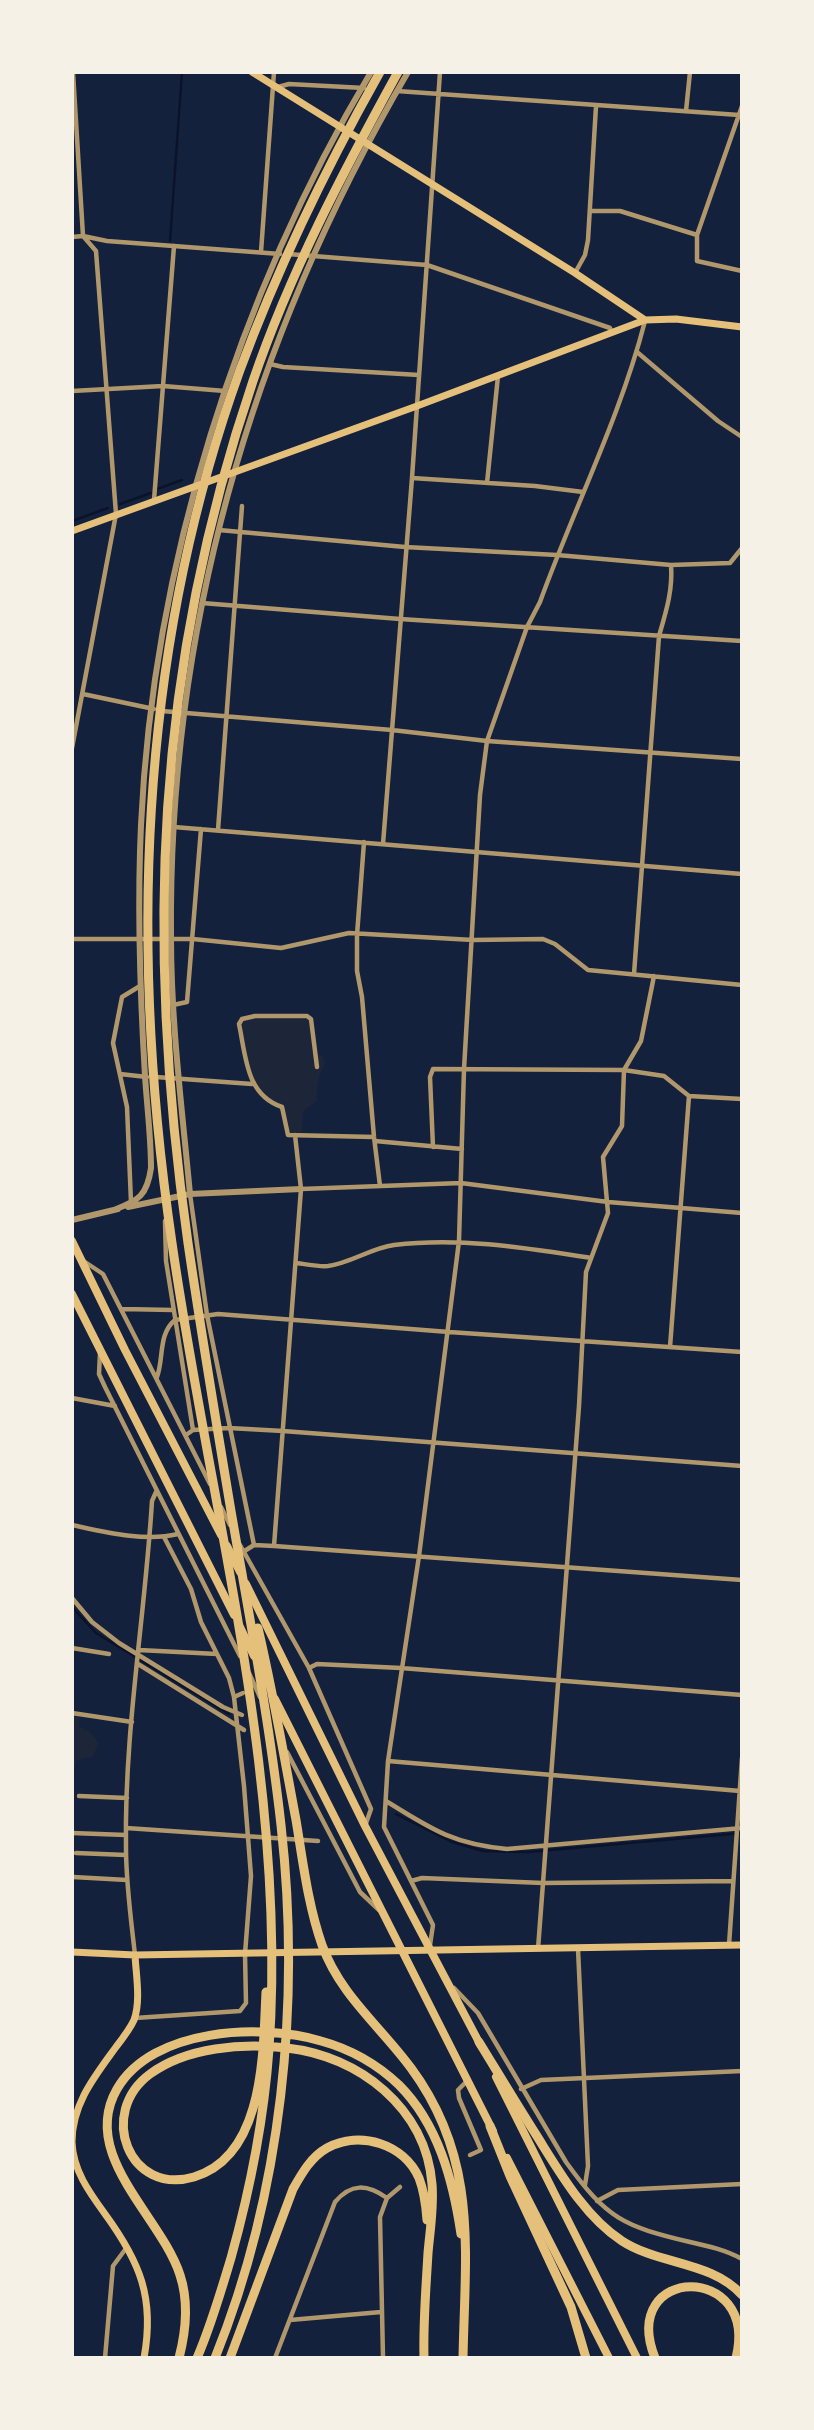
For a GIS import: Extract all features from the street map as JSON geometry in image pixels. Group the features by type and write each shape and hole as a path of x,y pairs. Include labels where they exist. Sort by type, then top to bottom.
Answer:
{"highway":[{"path":"197,2358 240,2226 254,2156 265,2054 268,1874 252,1720 187,1342 159,1147 148,977 148,851 151,798 163,683 176,604 214,450 240,372 279,274 338,147 380,72"},
{"path":"215,2358 241,2283 270,2169 284,2056 287,1919 282,1829 267,1720 187,1237 168,1054 163,931 164,846 172,739 190,621 209,531 255,376 317,224 398,72"},
{"path":"72,1241 443,1978 479,2042 560,2172 609,2232 637,2249 719,2277 733,2285 742,2295"},
{"path":"72,1294 609,2358"},
{"path":"230,1507 278,1715 315,1923 333,1968 358,2007 408,2064 434,2102 456,2157 463,2193 463,2358"},
{"path":"179,2358 186,2311 181,2276 164,2241 115,2163 108,2131 111,2102 127,2075 141,2062 179,2043 227,2033 298,2036 343,2049 384,2072 414,2102 436,2140 452,2186 465,2258"},
{"path":"479,2042 637,2358"},
{"path":"265,2054 250,2118 236,2146 219,2165 197,2176 184,2179 163,2178 140,2165 131,2155 122,2131 126,2104 139,2085 158,2068 198,2053 247,2046 274,2046 320,2054 341,2062 377,2083 393,2098 416,2130 430,2167 432,2185 426,2358"},
{"path":"490,2126 510,2176 571,2307 586,2358"},
{"path":"230,2358 293,2189 303,2171 328,2147 358,2140 373,2141 387,2145 410,2164 423,2189 428,2227 428,2257"},
{"path":"655,2358 649,2337 652,2312 663,2296 689,2285 706,2288 726,2301 738,2325 736,2358"},
{"path":"464,2326 470,2358"}],"main road":[{"path":"252,72 575,273 645,320"},
{"path":"72,531 645,320 676,319 742,327"},
{"path":"72,1952 135,1955 245,1954 742,1945"},
{"path":"135,1955 135,2018 86,2089 76,2114 74,2155 82,2179 127,2246 140,2271 147,2300 148,2327 144,2358"}],"street":[{"path":"72,748 116,514 96,251 83,236 73,72"},
{"path":"261,252 274,72"},
{"path":"114,1210 131,1203 145,1191 151,1168 139,938 141,823 151,709 170,598 196,485 225,391 279,254 341,126 371,72"},
{"path":"254,1545 207,1315 190,1194 179,1079 171,938 173,827 184,714 201,603 218,529 233,471 269,364 312,256 367,143 408,72"},
{"path":"383,844 440,72"},
{"path":"686,111 690,72"},
{"path":"275,86 289,84 373,89"},
{"path":"385,90 739,115"},
{"path":"575,273 585,255 591,211 596,106"},
{"path":"742,106 697,235 697,261 742,271"},
{"path":"591,211 620,211 697,235"},
{"path":"72,237 427,265 610,328 612,333"},
{"path":"154,500 174,246"},
{"path":"429,1951 433,1925 384,1828 385,1800 388,1761 419,1556 459,1241 464,1069 480,794 487,741 527,627 540,602 637,352 645,320"},
{"path":"637,352 718,421 742,437"},
{"path":"269,364 419,375"},
{"path":"487,483 498,376"},
{"path":"72,391 163,386 225,391"},
{"path":"412,478 583,492"},
{"path":"218,830 242,506"},
{"path":"218,529 405,547 557,555 671,565 730,563 742,548"},
{"path":"634,974 659,636 668,607 672,581 671,565"},
{"path":"201,603 742,642"},
{"path":"82,694 184,714 392,730 487,741 742,759"},
{"path":"173,827 742,874"},
{"path":"173,1005 187,1002 201,830"},
{"path":"364,842 357,971 362,997 380,1186"},
{"path":"72,939 171,938 281,948 349,933 473,940 543,939 555,944 588,970 742,985"},
{"path":"538,1949 586,1272 608,1213 603,1157 622,1126 624,1070 641,1041 654,976"},
{"path":"131,1203 127,1107 113,1043 122,997 141,985"},
{"path":"317,1067 311,1019 307,1016 255,1016 242,1019 239,1024 252,1084 271,1104 282,1107 288,1135 374,1139 462,1149"},
{"path":"433,1147 430,1077 433,1069 624,1070 664,1076 689,1096 742,1099"},
{"path":"120,1074 252,1084"},
{"path":"670,1347 689,1096"},
{"path":"274,1546 301,1189 295,1135"},
{"path":"72,1220 190,1194 461,1183 608,1202 742,1213"},
{"path":"163,1200 166,1261 193,1430"},
{"path":"296,1263 327,1266 393,1245 459,1241 592,1258"},
{"path":"81,1259 103,1274 243,1552 303,1662 309,1668 371,1809 366,1826"},
{"path":"122,1309 173,1310"},
{"path":"157,1377 161,1367 165,1331 175,1320 207,1315 742,1352"},
{"path":"100,1353 99,1374 297,1773 360,1892 384,1915"},
{"path":"72,1398 115,1406"},
{"path":"186,1435 193,1430 229,1428 283,1431 742,1466"},
{"path":"135,1955 127,1880 127,1798 152,1501 156,1492"},
{"path":"72,1525 150,1536 178,1534"},
{"path":"135,2018 240,2011 246,2003 245,1954 251,1876 233,1697 229,1678 201,1622 191,1589 164,1537"},
{"path":"243,1552 254,1545 274,1546 742,1580"},
{"path":"72,1598 92,1622 242,1715"},
{"path":"72,1648 109,1654"},
{"path":"139,1653 217,1654"},
{"path":"137,1663 244,1730"},
{"path":"309,1668 317,1664 401,1668 742,1695"},
{"path":"233,1697 243,1693"},
{"path":"72,1713 132,1722"},
{"path":"729,1945 742,1758"},
{"path":"388,1761 740,1791"},
{"path":"79,1796 127,1798"},
{"path":"385,1800 427,1826 464,1843 507,1849 739,1829"},
{"path":"126,1828 318,1841"},
{"path":"72,1833 126,1835"},
{"path":"76,1853 126,1855"},
{"path":"73,1877 127,1880"},
{"path":"411,1881 422,1878 543,1883 733,1881"},
{"path":"578,1949 588,2166 585,2187"},
{"path":"443,1978 478,2013 566,2162 607,2211 635,2228 724,2250 742,2259"},
{"path":"522,2089 541,2080 742,2071"},
{"path":"467,2081 458,2090 459,2098 481,2150 470,2155"},
{"path":"72,2179 82,2179"},
{"path":"597,2200 618,2190 742,2184"},
{"path":"275,2358 335,2203 343,2192 356,2187 387,2198"},
{"path":"383,2358 380,2217 387,2198 400,2187"},
{"path":"105,2358 113,2266 127,2246"},
{"path":"290,2319 381,2312"}],"shaded area":[{"path":"266,1014 311,1019 313,1052 322,1056 325,1063 318,1081 317,1101 303,1111 302,1132 288,1135 282,1107 257,1089 249,1075 239,1024 241,1018"},
{"path":"72,1714 80,1715 79,1726 91,1733 99,1744 92,1757 76,1760 72,1782"}],"waterway":[{"path":"170,241 182,72"},
{"path":"157,489 182,480"},
{"path":"120,504 151,493"},
{"path":"72,521 108,508"},
{"path":"72,1607 96,1633 229,1714"},
{"path":"396,1814 452,1842 483,1851 528,1852 742,1833"}]}
